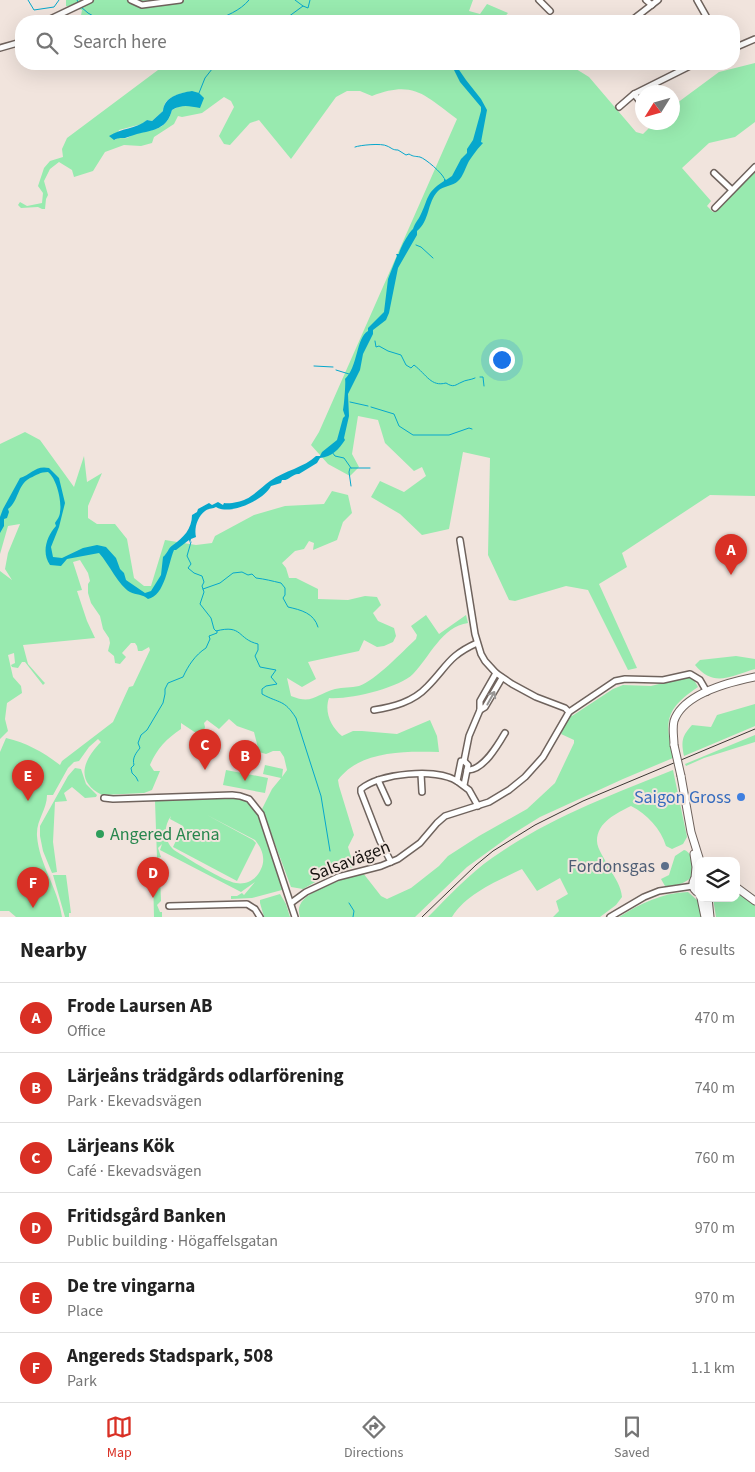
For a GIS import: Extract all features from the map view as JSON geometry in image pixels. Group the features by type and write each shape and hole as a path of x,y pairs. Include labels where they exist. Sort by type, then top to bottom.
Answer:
{"street":[{"path":"59,15 90,0"},
{"path":"131,0 142,5 180,0"},
{"path":"539,0 550,11"},
{"path":"646,0 652,4"},
{"path":"638,15 658,0"},
{"path":"697,0 705,15"},
{"path":"740,45 755,39"},
{"path":"0,48 15,44"},
{"path":"619,107 634,94 682,70"},
{"path":"715,208 755,167"},
{"path":"714,173 732,190"},
{"path":"460,540 477,643 485,661 502,678 524,691 565,708 569,712 606,686 620,680 663,680 690,674 700,680 707,692"},
{"path":"374,710 393,707 411,700 426,688 453,656 477,643"},
{"path":"457,781 461,761 464,761 469,736 480,710 480,701 496,673"},
{"path":"695,861 674,745 673,730 677,714 687,703 707,692 736,681 755,677"},
{"path":"480,710 485,707 502,678"},
{"name":"Salsavägen","path":"292,903 306,892 338,877 391,862 404,856 420,843 445,816 478,806 509,790 533,769 547,752 569,712"},
{"path":"467,770 478,768 505,733"},
{"path":"464,761 468,765 464,785"},
{"path":"420,774 422,792"},
{"path":"391,862 380,841 361,792 363,787 378,780 404,775 440,775 452,778 464,785 478,806"},
{"path":"378,780 388,802"},
{"path":"104,798 240,796 249,799 261,814 292,903 295,917"},
{"path":"691,832 699,857"},
{"path":"692,886 695,881"},
{"path":"692,886 695,889"},
{"path":"610,917 644,896 659,891 692,886"},
{"path":"740,890 755,901"},
{"path":"702,902 705,917"},
{"path":"708,902 710,917"},
{"path":"168,906 247,904 255,909 260,917"}],"green space":[{"path":"66,0 473,0 469,11 480,14 487,4 508,13 506,15 81,15 82,10 66,6"},
{"path":"755,63 755,122 735,137 709,143 682,168 711,201 707,206 713,212 719,209 755,172 755,496 710,495 622,553 627,567 599,584 637,668 628,670 588,590 566,586 515,601 509,600 488,555 490,458 463,452 449,529 422,535 400,514 371,497 380,481 404,492 426,476 422,467 414,471 385,443 378,420 358,416 352,454 359,467 350,476 328,464 311,445 319,432 457,119 418,92 398,89 372,96 360,91 347,91 336,97 291,159 259,120 250,123 230,145 224,144 219,136 234,107 231,101 224,97 202,113 178,116 174,124 154,137 152,143 141,146 124,145 105,152 93,171 74,177 72,170 59,162 50,169 44,181 48,195 45,209 38,207 21,208 18,205 20,202 27,206 42,203 43,193 38,186 44,168 50,161 63,157 62,149 67,138 158,70 578,70 589,77 636,132 643,134 647,130 680,130 680,101 719,72 740,70 740,67","holes":["182,93 189,105 182,105 172,110 162,126 134,134 127,138 115,140 119,130 142,124 147,120 152,121 163,111 169,99"]},
{"path":"25,432 40,440 74,487 84,456 87,482 102,473 88,506 88,518 97,524 115,524 127,539 134,578 144,586 151,586 165,540 196,545 212,543 215,536 254,515 285,506 324,504 332,491 348,495 352,513 343,522 337,540 313,550 314,543 309,541 304,549 295,551 282,563 286,568 289,578 296,578 318,589 318,599 348,600 365,596 377,597 381,605 373,613 378,621 394,628 396,636 393,642 384,646 377,647 364,640 359,651 308,662 316,679 302,687 287,678 291,696 310,699 335,689 356,687 366,683 381,672 416,639 417,635 411,626 426,615 439,634 466,615 468,623 459,625 443,636 413,674 406,679 386,688 361,695 329,698 328,714 335,728 342,736 353,731 397,734 430,720 437,736 439,752 384,754 358,763 347,770 338,780 354,835 348,847 354,867 331,873 303,889 291,887 262,809 272,789 281,778 263,774 265,765 283,769 282,777 287,770 284,757 280,751 266,754 259,752 254,732 237,726 229,719 219,729 207,720 204,723 205,727 202,737 181,723 181,729 162,745 150,765 154,771 160,771 152,790 144,793 102,795 93,789 85,777 85,770 90,755 101,742 98,739 89,747 79,761 74,762 68,768 53,795 47,795 37,830 38,846 57,896 62,917 16,917 9,911 0,911 0,752 6,738 34,748 60,765 62,761 113,722 129,687 133,686 150,650 149,647 138,651 135,643 131,643 122,653 126,657 120,664 115,663 114,656 108,651 109,638 103,629 100,616 91,603 88,593 90,581 88,573 80,560 73,562 82,590 77,591 95,638 23,645 28,664 45,683 43,685 25,662 22,662 18,668 12,667 11,665 15,663 14,653 8,655 13,677 21,686 22,693 7,703 5,719 8,731 0,739 0,571 12,580 5,569 8,553 20,524 8,526 0,554 0,444"},
{"path":"736,656 755,659 755,669 730,677 716,678 702,672 695,665 700,660"},
{"path":"687,677 694,680 698,687 679,703 670,717 668,725 673,758 540,817 511,835 467,867 415,917 300,917 300,905 311,894 328,885 363,873 381,896 387,899 411,888 439,866 448,856 527,809 555,783 574,743 574,740 561,734 570,714 572,716 613,689 623,685 651,686"},
{"path":"755,704 755,726 684,756 683,739 692,725 711,727 717,715"},
{"path":"755,735 755,742 704,758 686,766 685,764"},
{"path":"75,768 81,769 86,784 97,795 96,797 85,798 72,787 64,793 67,801 55,802 53,842 57,872 52,873 43,851 40,826 68,776"},
{"path":"226,770 268,778 265,793 223,785"},
{"path":"673,770 687,837 683,844 672,849 666,846 661,834 653,823 643,813 631,806 604,823 598,834 597,844 618,882 622,897 616,905 600,917 553,917 559,911 556,901 568,894 560,878 537,891 522,869 474,894 452,917 428,917 475,871 513,844 580,809"},
{"path":"232,797 248,801 259,814 284,887 282,890 252,898 231,899 231,896 237,896 242,893 244,895 255,882 241,892 160,850 162,844 158,848 161,857 157,858 155,801","holes":["207,815 255,840 260,846 263,858 259,873 248,882 236,883 223,878 174,850 168,842 166,834 168,820 171,816 170,819 183,826 173,847 237,881 256,843"]},
{"path":"684,850 690,854 693,862 693,874 683,883 665,886 661,879 669,875 675,856"},
{"path":"53,875 66,875 71,913 69,913 69,917 65,917"},
{"path":"153,875 160,875 161,901 157,905 160,912 162,912 162,917 154,917"},
{"path":"688,892 695,898 695,902 698,902 703,917 619,917 635,907 652,900"},
{"path":"280,894 286,904 290,917 264,917 260,900"},
{"path":"740,895 755,905 755,917 716,917 714,902 740,902"}],"water":[{"path":"454,70 459,70 487,110 481,142 483,143 469,161 460,179 456,183 440,189 434,195 424,222 417,231 417,235 398,268 389,313 386,320 373,330 373,334 363,354 360,370 348,394 349,416 345,440 338,449 328,456 320,458 317,463 299,474 271,486 261,496 246,505 230,509 216,507 205,511 197,523 196,537 191,539 190,543 189,540 174,550 162,586 154,597 148,599 126,589 99,553 67,559 61,566 50,565 46,555 46,544 56,526 55,523 60,515 60,508 56,485 48,472 41,473 26,481 12,506 8,509 7,518 4,519 4,526 0,533 0,517 20,478 37,469 49,468 59,478 65,503 59,527 51,547 53,557 62,558 83,548 97,545 106,547 116,558 126,580 145,593 151,591 161,575 163,557 186,533 192,520 192,515 198,509 209,503 212,505 218,502 223,505 224,503 246,499 270,481 316,456 320,456 322,452 337,440 345,416 343,410 345,379 352,367 361,340 368,331 368,328 384,312 388,279 397,256 396,254 399,254 405,240 413,229 430,193 444,181 444,178 446,180 452,176 473,140 481,107 460,82"},
{"path":"192,91 199,93 204,98 200,108 186,106 176,108 172,110 163,125 154,130 114,140 109,136 147,120 152,121 163,111 166,102 173,96"}],"waterway":[{"path":"28,0 34,10 54,7 59,0"},
{"path":"228,15 249,0"},
{"path":"295,0 303,6"},
{"path":"291,15 303,6 308,8 310,0"},
{"path":"81,7 92,15"},
{"path":"199,93 205,78 211,70"},
{"path":"355,147 384,145 406,155 420,157 434,166 444,178"},
{"path":"416,245 433,258"},
{"path":"375,341 376,347 379,346 401,355 406,365 411,368 414,365 433,382 454,386 475,378"},
{"path":"314,366 333,367"},
{"path":"336,370 349,374"},
{"path":"480,377 483,377 484,386"},
{"path":"350,402 368,406"},
{"path":"371,407 394,414 399,426 413,435 449,435 469,428 472,429"},
{"path":"332,452 335,456 344,458 351,468"},
{"path":"350,468 351,486"},
{"path":"351,468 370,468"},
{"path":"191,542 187,556 191,564 188,568 202,576 204,592 200,604 211,618 214,629 216,631 231,629 251,642 258,644 255,656 260,667 276,670 271,677 277,684 266,686 262,689 262,694 285,705 296,718 321,796 330,851"},
{"path":"203,589 220,583 233,573 242,572 248,575 252,574 256,578 281,583 285,588 283,598 288,607 310,615 318,627"},
{"path":"138,781 131,768 134,765 135,756 140,748 138,743 141,735 147,730 163,703 168,683 183,677 192,661 206,648 210,639 209,636 217,633 217,631"},
{"path":"349,903 354,911 353,917"}],"tram line":[{"path":"422,917 493,851 535,825 583,801 755,729"}],"place":[{"name":"Frode Laursen AB","path":"731,575"},
{"name":"Lärjeans Kök","path":"205,770"},
{"name":"Lärjeåns trädgårds odlarförening","path":"245,781"},
{"name":"Saigon Gross","path":"741,797"},
{"name":"De tre vingarna","path":"28,801"},
{"name":"Angered Arena","path":"100,834"},
{"name":"Fordonsgas","path":"665,866"},
{"name":"Fritidsgård Banken","path":"153,898"},
{"name":"Angereds Stadspark, 508","path":"33,908"}]}
